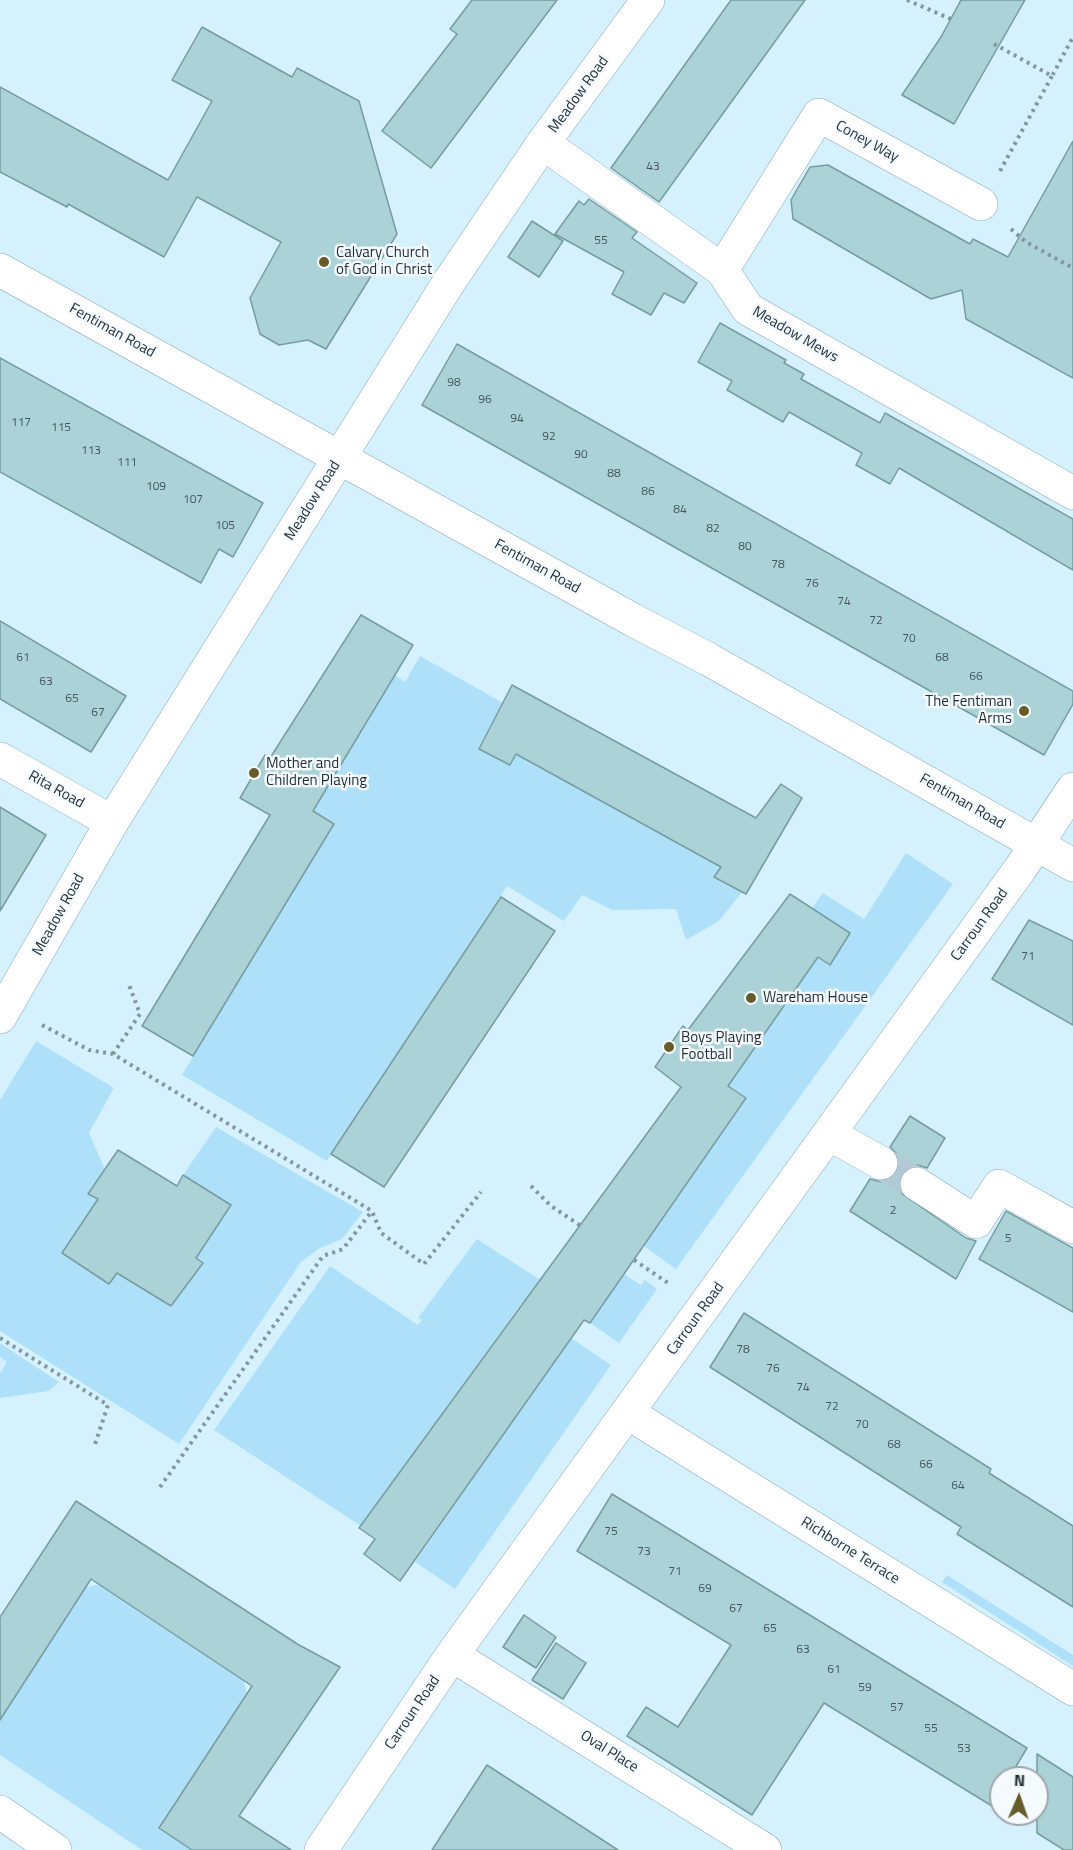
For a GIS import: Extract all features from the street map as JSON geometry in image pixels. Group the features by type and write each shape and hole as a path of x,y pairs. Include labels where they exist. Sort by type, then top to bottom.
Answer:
{"street":[{"name":"Meadow Road","path":"0,1017 112,822 341,458 448,282 543,143 648,0"},
{"name":"Coney Way","path":"722,270 819,115 981,204"},
{"name":"Meadow Mews","path":"543,143 722,270 748,309 1073,493"},
{"name":"Fentiman Road","path":"0,270 738,676 1073,865"},
{"name":"Rita Road","path":"0,759 112,822"},
{"name":"Carroun Road","path":"321,1850 452,1655 1037,846 1073,789"},
{"path":"829,1134 880,1163"},
{"path":"917,1184 976,1222 999,1186 1073,1227"},
{"name":"Richborne Terrace","path":"628,1413 1073,1689"},
{"name":"Oval Place","path":"452,1655 765,1850"},
{"path":"0,1812 55,1850"}],"path":[{"path":"907,0 951,19"},
{"path":"1073,37 981,204 1026,242 1073,268"},
{"path":"994,44 1052,76"},
{"path":"113,1054 140,1014 128,982"},
{"path":"39,1023 89,1050 113,1054 372,1210 381,1233 424,1264 481,1192"},
{"path":"531,1186 552,1206 581,1226"},
{"path":"160,1487 323,1256 343,1250 372,1210"},
{"path":"0,1338 108,1405 94,1447"}],"shaded area":[{"path":"420,656 503,703 479,749 510,765 516,754 721,867 714,877 742,892 719,921 686,940 676,909 612,910 582,895 564,921 507,886 327,1161 182,1075 334,824 314,811 395,675 405,682"},
{"path":"906,853 953,884 676,1269 644,1246 746,1099 728,1086 818,957 830,965 850,933 812,908 823,893 864,919"},
{"path":"36,1041 114,1088 89,1133 105,1169 88,1194 98,1199 62,1253 109,1284 117,1273 171,1306 202,1263 196,1258 231,1205 183,1175 216,1127 363,1212 342,1239 320,1248 301,1262 179,1444 0,1331 0,1100"},
{"path":"477,1239 542,1281 532,1310 521,1304 361,1526 214,1430 330,1266 418,1325 422,1320 418,1318"},
{"path":"624,1274 641,1285 645,1280 657,1289 619,1343 590,1323"},
{"path":"571,1338 611,1365 455,1589 415,1562"},
{"path":"0,1343 59,1382 49,1391 0,1398 0,1373 7,1362 0,1357"},
{"path":"947,1575 1073,1655 1073,1666 942,1582"},
{"path":"100,1584 243,1679 247,1694 160,1828 192,1850 142,1850 0,1755 0,1720 84,1588"}],"building":[{"path":"472,0 557,0 431,168 382,131 457,34 450,29"},
{"path":"731,0 805,0 659,202 611,168"},
{"path":"961,0 1025,0 954,124 902,95 941,37"},
{"path":"202,27 292,77 297,68 359,101 397,234 326,349 308,340 279,345 260,334 250,298 281,242 197,197 164,257 68,204 67,207 0,172 0,87 168,180 212,101 172,80"},
{"path":"1073,141 1073,378 966,319 962,290 931,299 793,219 791,200 810,167 828,165 970,244 973,239 1008,257"},
{"path":"589,199 637,232 632,238 697,283 684,303 664,293 651,315 612,294 624,272 555,234 579,201 584,205"},
{"path":"532,221 563,241 539,277 508,257"},
{"path":"720,323 786,360 784,363 804,374 801,379 880,423 885,413 1073,519 1073,570 899,468 890,484 856,465 862,453 789,412 783,422 727,390 732,381 698,362"},
{"path":"457,344 1073,691 1073,704 1044,755 422,405"},
{"path":"0,358 263,503 233,557 219,549 201,583 0,472"},
{"path":"361,615 413,645 313,811 334,824 193,1056 142,1026 270,815 240,798 265,755 270,758"},
{"path":"0,621 126,696 91,752 0,699"},
{"path":"512,685 756,818 781,784 802,798 746,894 714,877 721,867 516,754 510,765 479,749"},
{"path":"0,807 46,835 0,911"},
{"path":"790,894 850,933 830,965 818,957 728,1086 746,1098 590,1323 584,1320 400,1581 364,1554 375,1539 359,1528 681,1087 655,1067 683,1026 688,1030"},
{"path":"501,897 555,931 384,1187 331,1154"},
{"path":"1029,920 1073,941 1073,1025 992,979"},
{"path":"910,1116 945,1138 927,1168 917,1165 908,1168 902,1173 898,1184 901,1193 966,1238 976,1241 956,1279 850,1211 870,1179 882,1182 891,1179 897,1173 900,1162 897,1154 890,1147"},
{"path":"118,1150 177,1186 183,1175 231,1205 196,1258 203,1263 171,1306 117,1273 109,1284 62,1253 98,1199 88,1194"},
{"path":"1006,1211 1073,1248 1073,1312 979,1259"},
{"path":"744,1313 991,1469 989,1473 1073,1526 1073,1607 957,1534 961,1527 710,1367"},
{"path":"612,1494 1027,1748 1016,1766 989,1766 989,1804 824,1703 752,1815 627,1736 646,1707 678,1727 731,1645 577,1551"},
{"path":"76,1501 299,1645 340,1667 239,1816 291,1850 192,1850 159,1828 252,1686 91,1579 0,1720 0,1617"},
{"path":"524,1615 556,1637 536,1668 503,1647"},
{"path":"556,1643 586,1663 563,1699 532,1680"},
{"path":"1037,1754 1073,1777 1073,1850 1064,1850 1037,1833 1037,1826 1049,1826 1049,1766 1037,1766"},
{"path":"487,1765 618,1850 432,1850"}],"tunnel":[{"path":"881,1163 917,1184"}],"place":[{"name":"Calvary Church of God in Christ","path":"324,262"},
{"name":"The Fentiman Arms","path":"1024,711"},
{"name":"Mother and Children Playing","path":"254,773"},
{"name":"Wareham House","path":"751,998"},
{"name":"Boys Playing Football","path":"669,1047"}]}
